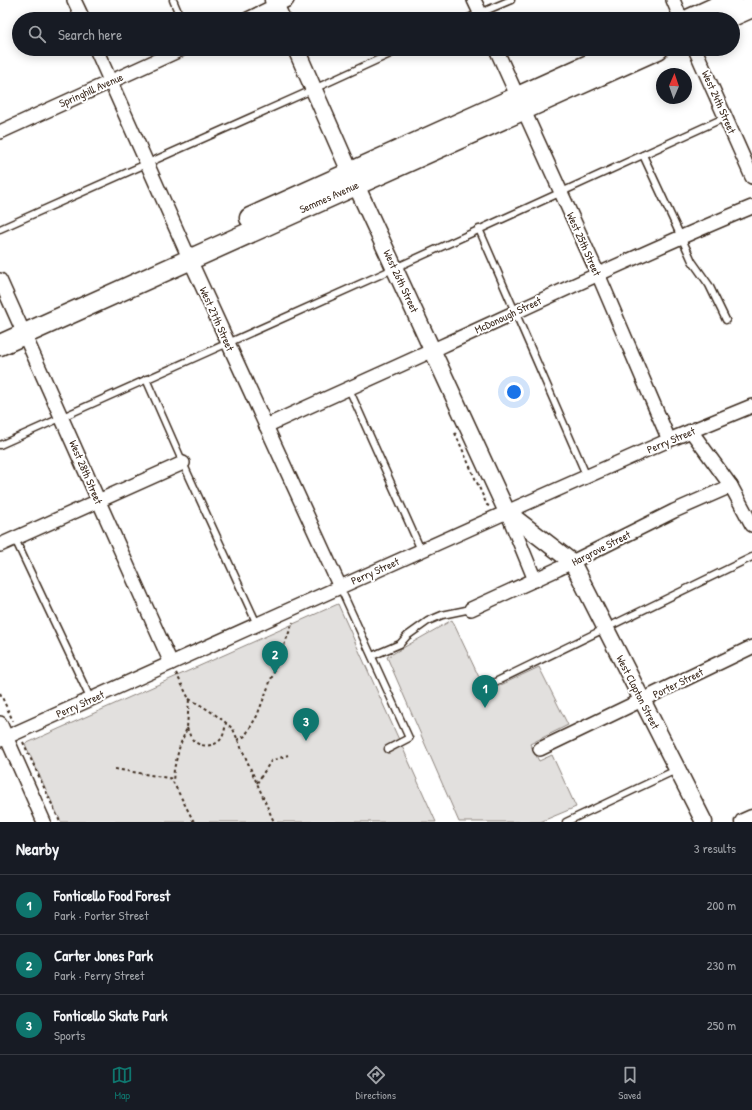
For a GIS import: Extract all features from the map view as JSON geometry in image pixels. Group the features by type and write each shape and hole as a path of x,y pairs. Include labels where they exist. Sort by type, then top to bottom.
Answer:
{"main road":[{"path":"705,12 732,0"},
{"path":"740,12 752,7"},
{"name":"Semmes Avenue","path":"520,103 611,56"},
{"name":"Semmes Avenue","path":"0,345 22,328 353,178 520,103 640,56"},
{"name":"Semmes Avenue","path":"0,330 22,328"}],"street":[{"path":"74,0 80,12"},
{"path":"474,0 479,12"},
{"path":"673,0 678,12"},
{"path":"265,12 279,6"},
{"name":"West 27th Street","path":"99,56 187,254 340,587"},
{"name":"Springhill Avenue","path":"0,132 167,56"},
{"name":"West 26th Street","path":"299,56 353,178 507,512 535,580"},
{"name":"West 25th Street","path":"499,56 598,274 669,440"},
{"name":"West 24th Street","path":"698,56 752,177"},
{"name":"McDonough Street","path":"266,426 680,236 752,207"},
{"name":"West 28th Street","path":"0,280 171,663"},
{"name":"Perry Street","path":"3,739 507,512 669,440 752,406"},
{"path":"691,431 748,511 752,525"},
{"path":"0,545 183,463"},
{"name":"Hargrove Street","path":"471,610 674,511 731,486"},
{"name":"West 26th Street","path":"507,512 572,562"},
{"name":"West Clopton Street","path":"572,562 704,822"},
{"name":"Porter Street","path":"540,749 752,647"},
{"path":"0,723 3,739 44,822"},
{"path":"743,822 752,818"}],"lane":[{"path":"173,0 178,12"},
{"path":"488,12 511,0"},
{"path":"0,229 387,56"},
{"path":"0,446 228,344 726,117"},
{"path":"643,154 692,261 712,290 726,320"},
{"path":"479,229 587,477"},
{"path":"146,380 257,624"},
{"path":"349,389 422,550"},
{"path":"15,539 91,700"},
{"path":"491,684 752,557"},
{"path":"340,587 409,738 388,749"},
{"path":"372,656 400,644 407,636 428,621 442,615 471,610"},
{"path":"566,822 677,770"}],"path":[{"path":"237,740 245,736 257,716 291,624 296,618"},
{"path":"171,663 189,699 187,728 180,745 173,782 194,822"},
{"path":"0,693 14,723"},
{"path":"189,699 226,723 232,730 274,822"},
{"path":"187,728 191,738 195,742 208,746 216,744 222,738 226,723"},
{"path":"23,742 60,822"},
{"path":"257,783 271,762 288,755"},
{"path":"116,769 174,778"}],"shaded area":[{"path":"338,604 436,822 61,822 25,744"},
{"path":"452,620 486,692 539,667 568,725 530,744 539,761 552,755 576,807 540,822 459,822 387,657"}],"place":[{"name":"Carter Jones Park","path":"275,674"},
{"name":"Fonticello Food Forest","path":"485,708"},
{"name":"Fonticello Skate Park","path":"306,741"}]}
